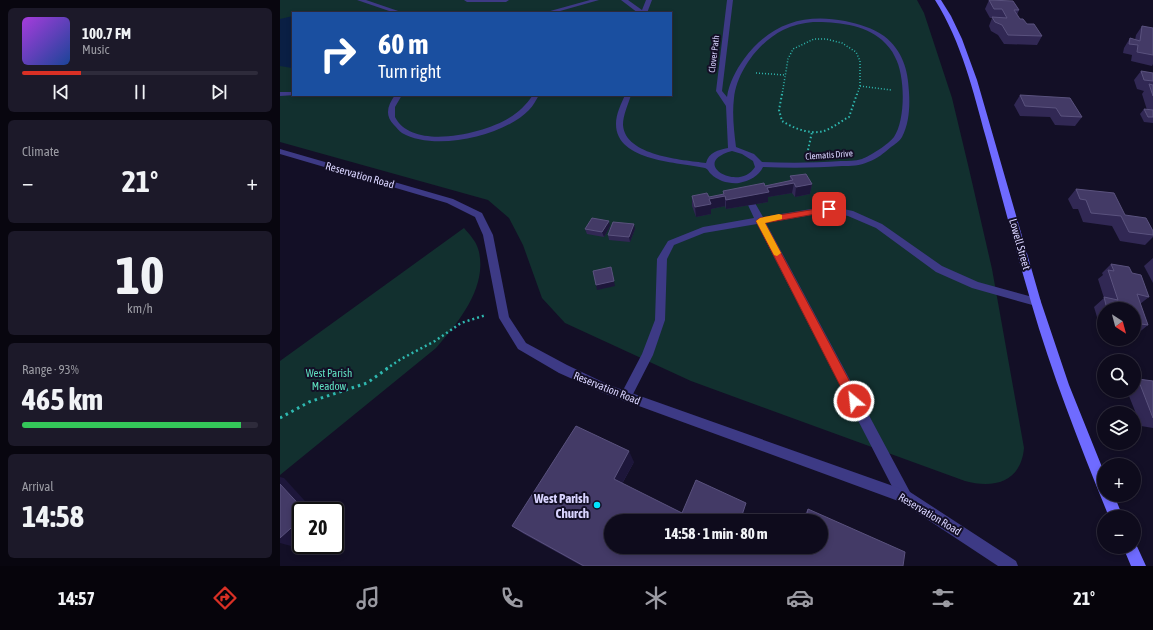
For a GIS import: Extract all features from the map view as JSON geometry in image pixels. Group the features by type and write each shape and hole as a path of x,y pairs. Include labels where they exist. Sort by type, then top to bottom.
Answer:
{"main road":[{"name":"Lowell Street","path":"938,0 948,16 959,39 974,80 1036,302 1062,385 1097,471"},
{"path":"1133,554 1139,566"}],"street":[{"path":"360,0 398,12"},
{"path":"467,0 506,0"},
{"path":"550,12 596,0"},
{"path":"624,0 642,12"},
{"path":"643,12 649,0"},
{"name":"Clover Path","path":"730,0 719,91 730,107"},
{"path":"574,12 587,3"},
{"name":"Clematis Drive","path":"732,149 730,107 733,84 746,61 761,41 777,30 798,22 817,20 844,22 865,28 882,38 897,52 906,78 906,108 898,138 881,152 862,162 805,166 758,164"},
{"path":"280,94 292,94"},
{"path":"398,96 393,102 390,115 396,126 410,134 430,139 455,138 481,134 504,125 522,114 534,101 536,96"},
{"path":"628,96 620,122 620,130 623,136 636,150 660,158 710,166"},
{"path":"732,149 747,152 753,155 758,164 757,170 754,174 741,183 723,179 712,171 710,166 710,161 718,152 732,149"},
{"name":"Reservation Road","path":"280,151 450,201 479,215 488,235 504,318 522,346 563,369 606,389 905,496 1011,566"},
{"path":"752,205 905,496"},
{"path":"626,396 647,354 660,320 662,258 671,243 703,230 829,209 850,214 879,226 939,269 976,285 1036,302"}],"path":[{"path":"814,39 826,39 842,43 856,52 860,61 860,86 849,117 824,131 812,132 792,127 782,121 779,110 788,59 793,49 804,43 814,39"},
{"path":"740,72 785,76"},
{"path":"860,86 906,92"},
{"path":"280,418 309,402 367,382 401,359 434,341 461,323 502,310"}],"green space":[{"path":"280,0 917,0 924,13 952,98 992,269 1024,448 1022,460 1018,469 1012,475 996,483 986,484 965,481 691,381 565,323 542,298 523,245 509,218 488,200 280,142"},
{"name":"West Parish Meadow","path":"464,228 477,245 480,265 479,279 469,304 453,328 436,348 280,475 280,361"}],"water":[{"path":"292,16 292,68 280,66 280,19"}],"building":[{"path":"989,0 1013,1 1019,10 1014,10 1020,19 1023,19 1027,24 1034,24 1042,36 1008,35 1002,25 995,22 992,17 1007,18 1002,9 994,9"},
{"path":"1142,26 1153,28 1153,55 1137,52 1138,45 1129,44 1130,38 1140,41"},
{"path":"1141,71 1153,73 1153,81 1144,80"},
{"path":"1149,84 1153,85 1153,96"},
{"path":"1020,95 1070,98 1082,117 1061,116 1056,108 1025,106"},
{"path":"1144,109 1153,110 1153,117 1148,117"},
{"path":"806,174 812,184 796,187 794,183 767,188 769,192 726,200 725,196 709,199 711,204 695,207 692,196 707,193 709,197 724,194 723,191 764,183 765,186 793,180 790,176"},
{"path":"1076,189 1114,193 1125,215 1146,218 1153,231 1153,235 1129,232 1121,216 1091,213 1086,200 1080,199"},
{"path":"592,218 609,221 602,232 585,229"},
{"path":"613,222 634,224 629,237 608,235"},
{"path":"1111,264 1129,267 1132,273 1141,275 1149,297 1137,294 1140,302 1105,302 1104,297 1118,300 1108,270 1114,271"},
{"path":"611,267 614,281 596,285 593,271"},
{"path":"1141,305 1148,325 1141,324"},
{"path":"1141,379 1153,381 1153,418 1141,387"},
{"name":"West Parish Church","path":"576,426 629,451 614,479 682,513 696,480 746,503 742,514 604,514 604,554 828,554 828,518 905,552 903,566 584,566 512,526"},
{"path":"280,484 297,502 292,502 292,527 280,538"},
{"name":"West Parish Church","path":"808,509 819,514 807,514"}],"slow traffic":[{"path":"777,253 760,221 779,217"}],"place":[{"name":"West Parish Church","path":"597,505"}],"route":[{"path":"829,209 760,221 854,401"}]}
